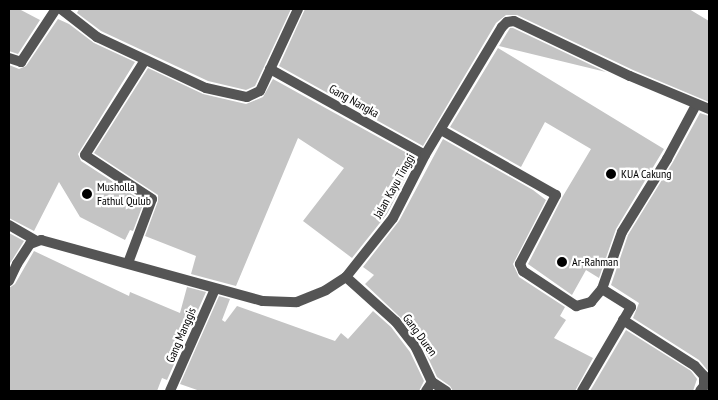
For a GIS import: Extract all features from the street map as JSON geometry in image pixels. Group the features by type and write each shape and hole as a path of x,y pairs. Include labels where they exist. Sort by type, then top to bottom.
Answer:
{"street":[{"path":"9,58 21,62 56,9"},
{"path":"61,9 97,37 145,60 206,88 247,97 260,90 298,9"},
{"name":"Jalan Kayu Tinggi","path":"9,225 35,240 128,262 215,289 263,301 297,302 326,290 346,277 394,218 425,155 502,27 508,22 514,21 709,109"},
{"path":"128,262 152,199 85,155 145,60"},
{"name":"Gang Nangka","path":"270,69 425,155"},
{"path":"441,130 556,195 522,256 520,264 523,271 576,306 591,302 602,289 622,232 667,159 696,104"},
{"path":"9,281 17,264 35,240"},
{"name":"Gang Duren","path":"346,277 396,322 416,348 432,382"},
{"name":"Gang Manggis","path":"170,391 215,289"},
{"path":"582,391 631,307 602,289"},
{"path":"623,320 695,366 704,376 704,386 700,391"},
{"path":"426,391 432,382 446,391"}],"building":[{"path":"9,9 19,9 40,20 18,54 9,51"},
{"path":"79,9 291,9 255,86 246,90 208,81 101,31 77,13"},
{"path":"305,9 689,9 709,21 709,102 633,70 517,15 506,15 496,23 423,146 279,66"},
{"path":"58,19 69,24 94,43 135,62 78,154 81,161 144,202 133,231 130,230 125,240 80,217 59,182 34,231 9,218 9,65 19,69 26,66"},
{"path":"510,28 513,28 606,72 499,46"},
{"path":"498,48 664,149 616,229 599,278 586,270 572,295 528,264 563,196 591,149 545,122 521,167 450,127"},
{"path":"148,68 203,94 246,104 263,97 273,79 416,158 387,214 352,258 303,221 344,168 298,138 236,286 191,274 196,256 145,236 158,201 158,195 94,153"},
{"path":"700,113 709,116 709,372 699,360 633,318 639,303 611,285 628,235 673,162"},
{"path":"443,139 533,190 546,200 513,264 519,277 565,307 560,316 566,320 554,338 593,358 575,391 453,391 450,386 437,377 422,345 401,318 365,284 374,275 363,267 399,221"},
{"path":"9,233 24,241 9,265"},
{"path":"34,251 129,296 130,292 180,313 187,287 206,292 167,380 162,378 157,391 9,391 9,288 15,284"},
{"path":"219,296 230,299 222,320 225,322 237,306 335,341 341,333 348,339 373,311 391,327 410,352 424,381 419,391 200,391 180,384"},
{"path":"626,330 691,371 697,379 693,391 590,391"}],"place":[{"name":"KUA Cakung","path":"611,174"},
{"name":"Musholla Fathul Qulub","path":"87,194"},
{"name":"Ar-Rahman","path":"562,262"}]}
